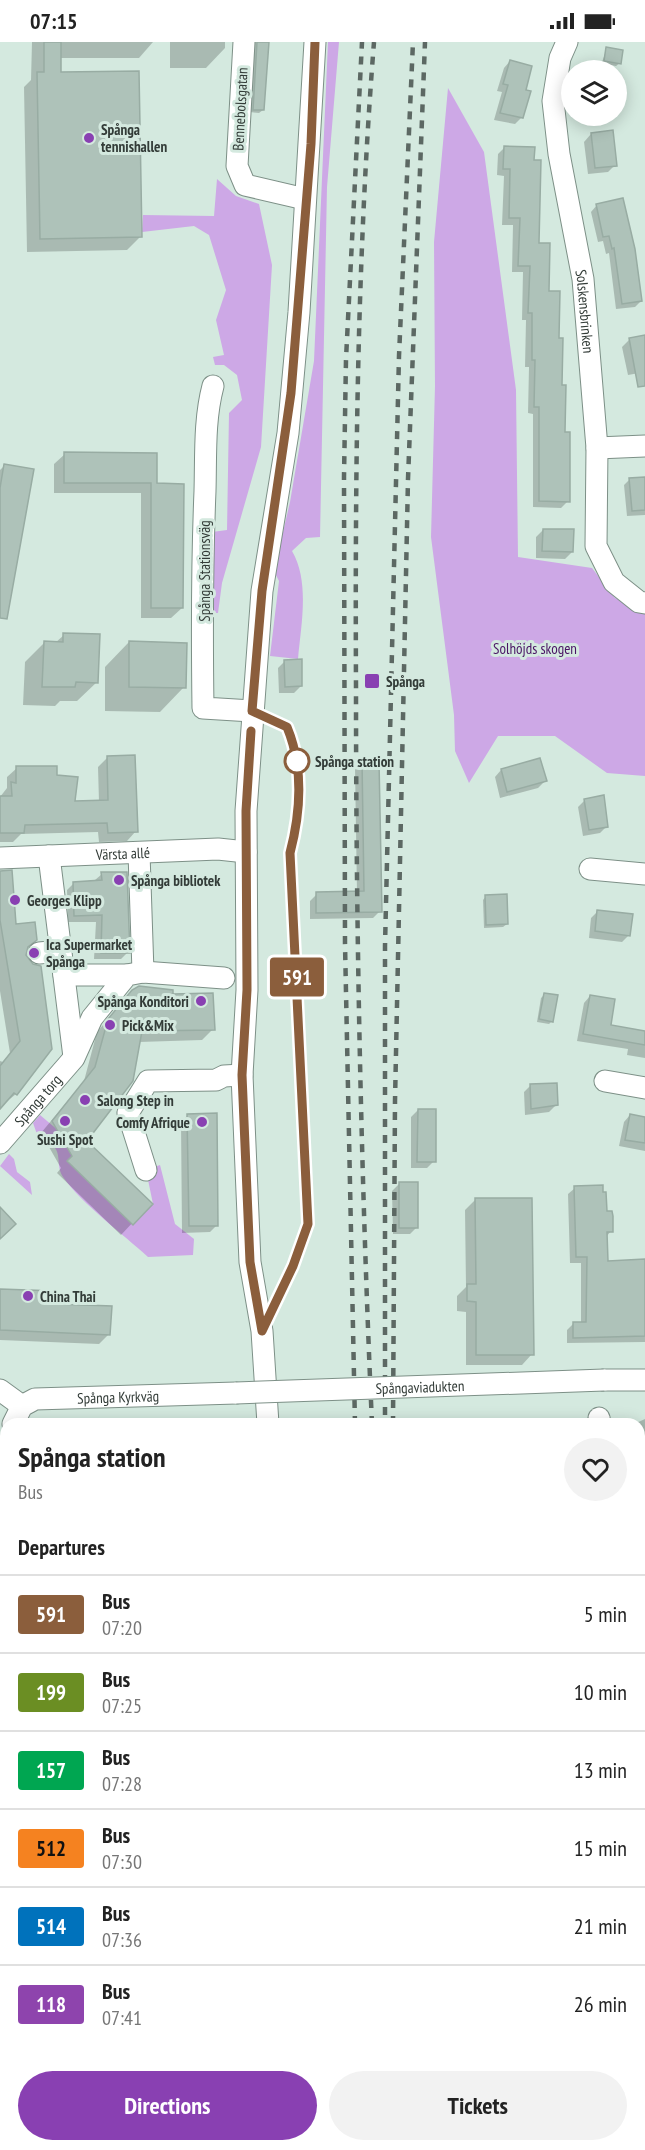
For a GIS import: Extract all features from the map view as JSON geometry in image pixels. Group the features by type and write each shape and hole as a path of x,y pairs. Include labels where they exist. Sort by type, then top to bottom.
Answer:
{"street":[{"name":"Bennebolsgatan","path":"244,42 237,166 245,185 305,199"},
{"path":"268,1418 262,1331 250,1262 242,1075 247,990 246,852 252,711 262,591 288,433 299,312 305,199 311,144 315,42"},
{"name":"Solskensbrinken","path":"567,42 561,58 553,101 559,154 583,279 597,448 596,546 614,582 639,602 645,603"},
{"name":"Spånga Stationsväg","path":"213,386 207,407 203,708 252,711"},
{"path":"597,448 645,446"},
{"name":"Värsta allé","path":"0,858 218,849 246,852"},
{"path":"135,973 139,853"},
{"path":"49,856 74,1058"},
{"path":"590,869 645,874"},
{"path":"39,953 61,951"},
{"path":"64,975 135,973 224,978"},
{"name":"Spånga torg","path":"0,1143 74,1058 92,1018 135,973"},
{"path":"146,1170 128,1113 148,1081 216,1080 224,1076 242,1075"},
{"path":"605,1082 645,1088"},
{"name":"Spångaviadukten","path":"236,1393 645,1380"},
{"path":"0,1389 17,1415"},
{"name":"Spånga Kyrkväg","path":"17,1415 35,1400 59,1397 236,1393"}],"green space":[{"path":"328,42 339,42 327,187 320,537 306,538 292,551 298,563 303,590 298,659 270,656 279,581 274,571 290,502 314,361"},
{"name":"Solhöjds skogen","path":"448,88 484,152 516,390 518,557 592,568 615,598 645,609 645,776 607,773 555,736 498,736 469,783 455,751 454,715 431,537 435,386 434,242"},
{"path":"217,179 236,196 259,204 272,265 261,447 222,583 218,613 212,613 212,532 227,530 229,413 242,400 237,375 224,365 215,365 213,357 224,355 216,320 226,290 209,235 194,226 142,232 143,215 214,216"},
{"path":"40,1115 79,1148 67,1161 133,1224 153,1204 146,1170 160,1165 175,1224 194,1239 193,1255 148,1257 92,1208 63,1177 58,1155 53,1146 38,1137 33,1123"},
{"path":"9,1154 14,1159 17,1172 30,1182 32,1195 0,1166"}],"building":[{"name":"Spånga tennishallen","path":"44,42 61,42 61,72 139,71 142,237 40,239 37,72 44,72"},
{"path":"257,42 269,42 264,110 253,110"},
{"path":"606,47 623,50 622,60 604,60"},
{"path":"510,60 532,66 526,90 531,91 523,118 500,113 508,85 503,84"},
{"path":"613,130 617,166 595,168 591,133"},
{"path":"504,146 535,147 534,160 541,160 539,243 550,243 549,291 560,291 559,338 563,338 562,385 566,385 565,432 570,432 570,502 539,501 539,407 534,407 535,360 532,360 532,313 528,313 530,266 518,266 520,218 509,218 510,169 503,169"},
{"path":"623,198 635,249 642,301 622,304 614,248 612,249 609,236 603,237 596,204"},
{"path":"645,335 645,386 638,387 629,338"},
{"path":"64,452 157,453 157,483 184,484 183,608 151,608 151,483 64,483"},
{"path":"4,464 34,469 7,619 0,618 0,488"},
{"path":"645,477 645,510 632,511 629,478"},
{"path":"543,529 574,529 573,552 542,551"},
{"path":"63,633 100,634 98,683 76,682 75,687 42,687 44,641 63,642"},
{"path":"129,641 187,643 186,688 129,687"},
{"path":"302,659 302,686 285,687 284,660"},
{"path":"135,755 138,832 108,833 107,823 25,825 24,833 0,833 0,796 12,796 11,782 16,783 16,766 57,766 57,775 78,777 75,801 108,800 107,756"},
{"path":"540,758 547,781 507,792 501,769"},
{"path":"362,760 379,761 382,912 316,913 316,892 364,891"},
{"path":"604,795 608,827 589,830 584,799"},
{"path":"12,870 16,924 35,922 37,940 28,947 26,955 33,964 41,966 52,1049 17,1095 14,1093 0,1109 0,1066 20,1041 0,920 0,871"},
{"path":"101,872 127,872 130,953 101,953 102,915 74,916 73,882 102,880"},
{"path":"507,894 508,924 486,925 485,895"},
{"path":"597,910 633,914 630,936 595,931"},
{"path":"139,986 173,990 173,994 213,993 215,1030 142,1031 133,1081 87,1141 153,1204 133,1225 67,1161 72,1156 52,1121 95,1067 108,1019 132,990"},
{"path":"544,993 558,995 553,1022 539,1019"},
{"path":"590,995 615,999 611,1025 645,1031 645,1045 583,1034"},
{"path":"557,1083 558,1105 531,1109 530,1084"},
{"path":"418,1109 436,1109 436,1162 417,1162"},
{"path":"217,1113 218,1226 189,1226 187,1114"},
{"path":"630,1114 645,1117 645,1143 625,1140"},
{"path":"399,1182 418,1182 418,1228 399,1228"},
{"path":"603,1185 603,1192 606,1192 607,1211 612,1211 613,1216 613,1232 607,1232 608,1261 645,1259 645,1336 573,1338 573,1322 586,1322 587,1257 576,1257 574,1186"},
{"path":"475,1198 532,1198 534,1355 476,1355 476,1302 467,1301 467,1284 476,1284"},
{"path":"0,1207 16,1224 0,1239"},
{"path":"0,1289 56,1291 56,1304 112,1306 110,1335 0,1330"}],"railway":[{"path":"355,1418 345,944 344,477 346,359 362,42"},
{"path":"372,1418 360,1056 356,607 361,284 374,42"},
{"path":"385,1415 385,946 399,356 413,42"},
{"path":"393,1418 395,1101 408,479 425,42"}],"bus line":[{"name":"591","path":"251,731 246,811 247,990 242,1075 250,1262 262,1331 293,1266 308,1224 290,853 299,818 297,751 287,727 252,711 262,591 288,433 311,144 315,42"}],"place":[{"name":"Spånga tennishallen","path":"89,138"},
{"name":"Spånga","path":"372,681"},
{"name":"Spånga station","path":"297,761"},
{"name":"Spånga bibliotek","path":"119,880"},
{"name":"Georges Klipp","path":"15,900"},
{"name":"Ica Supermarket Spånga","path":"34,953"},
{"name":"Spånga Konditori","path":"201,1001"},
{"name":"Pick&Mix","path":"110,1025"},
{"name":"Salong Step in","path":"85,1100"},
{"name":"Sushi Spot","path":"65,1121"},
{"name":"Comfy Afrique","path":"202,1122"},
{"name":"China Thai","path":"28,1296"}]}
